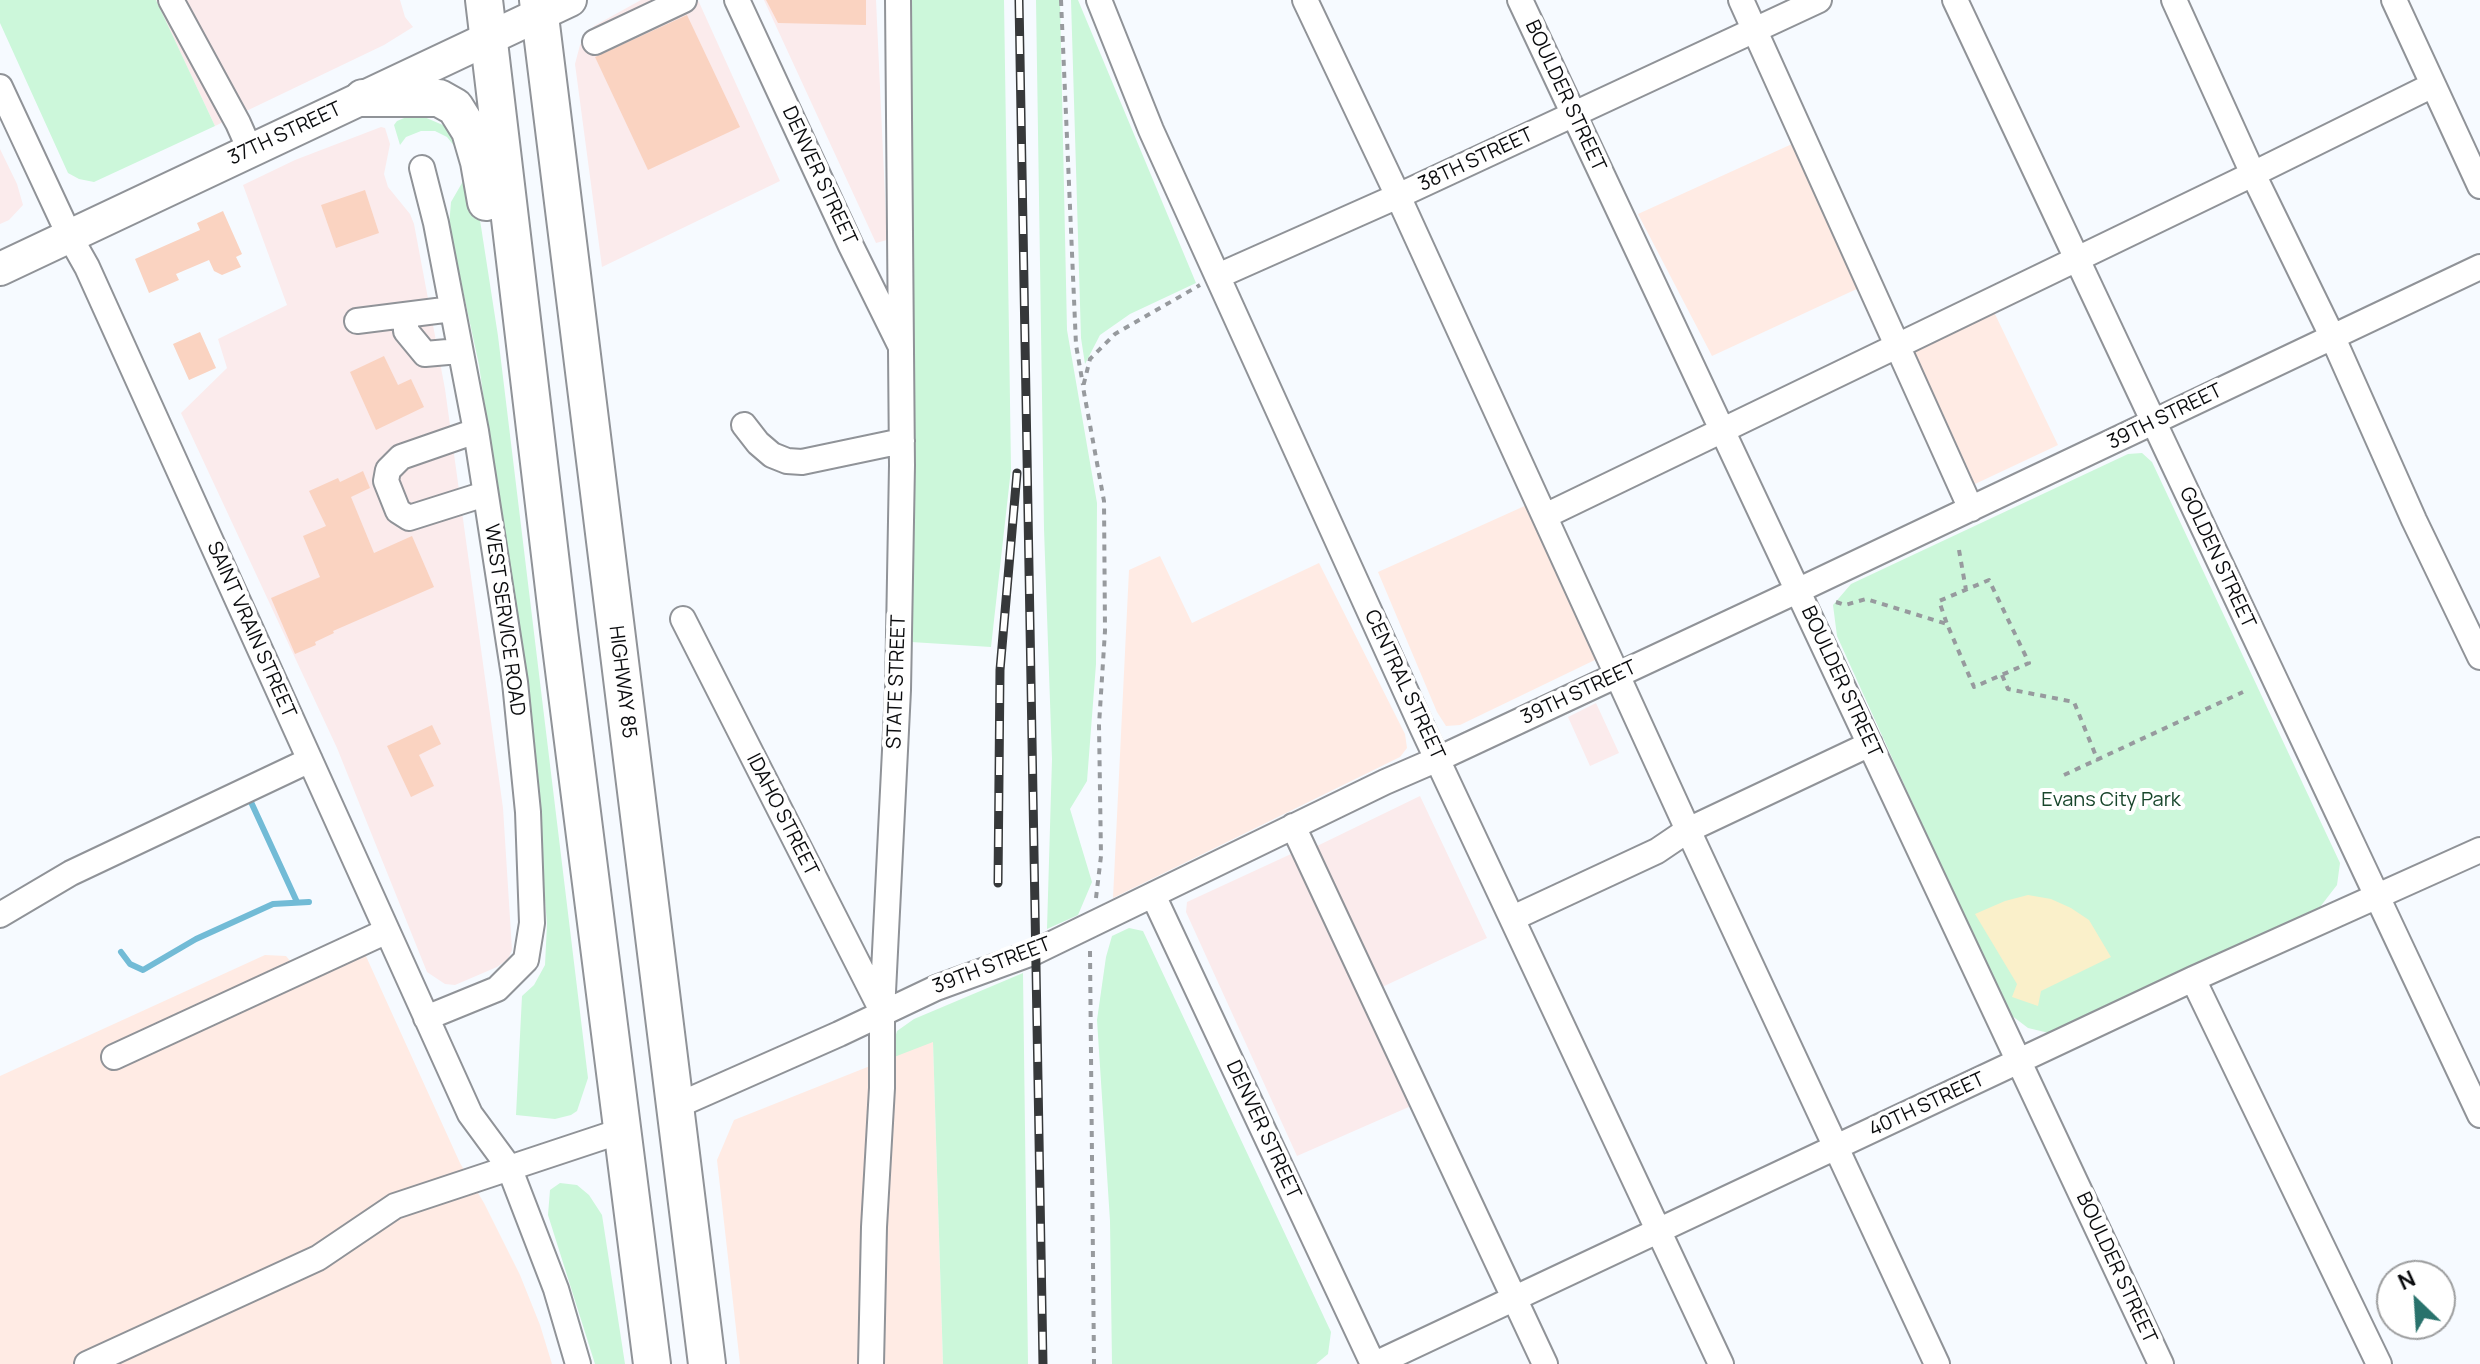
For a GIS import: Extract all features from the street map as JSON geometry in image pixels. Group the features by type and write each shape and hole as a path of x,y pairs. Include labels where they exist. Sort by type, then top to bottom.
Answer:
{"highway":[{"path":"484,0 652,1364"},
{"name":"HIGHWAY 85","path":"549,5 674,1107 707,1364"},
{"path":"363,98 439,98 455,107 470,131 479,162 502,298 523,332"}],"main road":[{"name":"37TH STREET","path":"0,269 489,39 549,5"}],"street":[{"path":"171,0 250,150"},
{"path":"595,42 684,0"},
{"name":"DENVER STREET","path":"737,0 903,351"},
{"name":"STATE STREET","path":"871,1364 882,1012 898,690 903,351 898,0"},
{"name":"CENTRAL STREET","path":"1099,0 1151,130 1438,759 1721,1364"},
{"path":"1305,0 1937,1364"},
{"name":"BOULDER STREET","path":"1520,0 2161,1364"},
{"path":"1741,0 1971,509"},
{"name":"38TH STREET","path":"1218,276 1398,196 1819,0"},
{"name":"GOLDEN STREET","path":"1955,0 2480,1115"},
{"path":"2174,0 2480,657"},
{"path":"2394,0 2480,186"},
{"path":"1545,516 2433,85"},
{"name":"SAINT VRAIN STREET","path":"0,87 87,267 470,1114 509,1167 563,1311 578,1364"},
{"name":"WEST SERVICE ROAD","path":"422,168 436,223 476,431 515,682 528,812 532,923 526,960 497,989 426,1018"},
{"name":"39TH STREET","path":"674,1107 936,988 1035,952 1385,782 1797,591 2480,267"},
{"path":"357,321 452,309"},
{"path":"406,315 406,331 425,354 459,351"},
{"path":"744,425 772,455 787,461 802,462 902,441"},
{"path":"476,431 401,457 388,470 386,481 398,511 409,518 485,494"},
{"name":"IDAHO STREET","path":"683,619 882,1012"},
{"path":"1513,918 1657,851 1688,830 1870,744"},
{"path":"0,915 71,873 310,760"},
{"path":"1293,826 1545,1364"},
{"name":"40TH STREET","path":"1374,1364 2193,979 2480,850"},
{"name":"DENVER STREET","path":"1153,895 1374,1364"},
{"path":"114,1057 387,931"},
{"path":"2193,979 2379,1364"},
{"path":"87,1364 318,1258 395,1206 624,1130"}],"path":[{"path":"1061,0 1076,345 1104,501 1105,631 1099,725 1101,856 1089,959 1094,1364"},
{"path":"1083,387 1090,359 1115,334 1218,276"},
{"path":"1959,550 1966,590"},
{"path":"1989,580 2029,663 1974,687 1939,601 1966,590 1989,580"},
{"path":"1836,602 1845,605 1866,599 1947,624"},
{"path":"2002,675 2008,689 2074,702 2098,761"},
{"path":"2064,775 2243,692"}],"shaded area":[{"path":"156,0 400,0 405,17 413,27 384,45 215,126"},
{"path":"641,0 698,0 780,181 602,267 575,64 580,45 594,26"},
{"path":"764,0 876,0 887,240 876,243"},
{"path":"385,128 390,144 384,174 388,187 410,214 414,224 445,389 503,808 512,950 508,959 497,967 455,985 445,984 427,972 337,748 181,413 227,368 218,339 287,305 243,185 295,160"},
{"path":"1792,144 1861,287 1712,356 1638,214"},
{"path":"0,149 17,184 23,205 9,220 0,224"},
{"path":"1993,310 2058,445 1975,484 1913,349"},
{"path":"1529,504 1599,658 1460,725 1446,726 1437,712 1378,572"},
{"path":"1160,556 1192,623 1319,563 1405,734 1407,748 1400,757 1113,898 1129,570"},
{"path":"1596,703 1619,753 1590,766 1568,717"},
{"path":"1420,796 1487,938 1380,988 1315,847"},
{"path":"1291,854 1411,1106 1297,1156 1186,912 1187,902"},
{"path":"355,932 460,1163 520,1275 552,1364 0,1364 0,1076 265,955 286,956 291,962"},
{"path":"933,1041 943,1364 740,1364 717,1160 734,1120"}],"green space":[{"path":"0,0 156,0 215,126 94,182 68,173 0,23"},
{"path":"911,0 1004,0 1011,469 991,647 911,642"},
{"path":"1036,0 1060,0 1067,330 1097,503 1096,664 1087,781 1070,809 1092,882 1078,915 1047,929 1052,759 1044,529"},
{"path":"1071,0 1078,0 1196,283 1130,314 1100,335 1085,364 1081,338"},
{"path":"409,116 422,116 445,126 451,124 473,175 498,336 588,1078 577,1111 555,1119 516,1115 522,996 534,985 545,965 547,924 531,733 479,365 449,226 451,202 462,183 463,168 459,152 447,137 435,131 421,131 406,137 400,145 394,125"},
{"name":"Evans City Park","path":"2142,453 2152,462 2340,863 2337,885 2320,907 2049,1033 2028,1028 2007,1012 1837,636 1833,605 1851,584 2128,454"},
{"path":"1129,928 1143,931 1331,1332 1328,1354 1316,1364 1112,1364 1110,1221 1097,1020 1112,936"},
{"path":"1023,973 1028,1364 943,1364 933,1042 889,1059 897,1031 914,1019"},
{"path":"560,1183 577,1185 589,1195 602,1215 625,1364 595,1364 548,1215 550,1190"}],"sand":[{"path":"2028,895 2051,899 2089,920 2111,957 2041,991 2038,1006 2012,997 2017,984 1975,914"}],"building":[{"path":"766,0 866,0 866,25 778,23"},
{"path":"687,15 740,127 648,170 595,57"},
{"path":"365,190 379,233 336,248 321,205"},
{"path":"223,211 242,254 236,257 241,267 222,275 214,271 209,260 176,274 179,280 149,293 135,259 200,230 197,223"},
{"path":"200,332 216,368 189,380 173,344"},
{"path":"384,356 398,385 411,379 424,407 376,430 350,372"},
{"path":"363,471 370,488 351,497 374,553 412,536 434,587 333,631 315,642 316,645 295,654 271,598 320,577 303,536 326,526 309,491"},
{"path":"432,725 441,744 419,755 434,786 411,797 387,746"}],"waterway":[{"path":"251,802 297,902"},
{"path":"121,952 130,964 143,970 196,939 273,904 309,902"}],"railway":[{"path":"1019,0 1043,1364"},
{"path":"998,883 1000,670 1017,473"}]}
